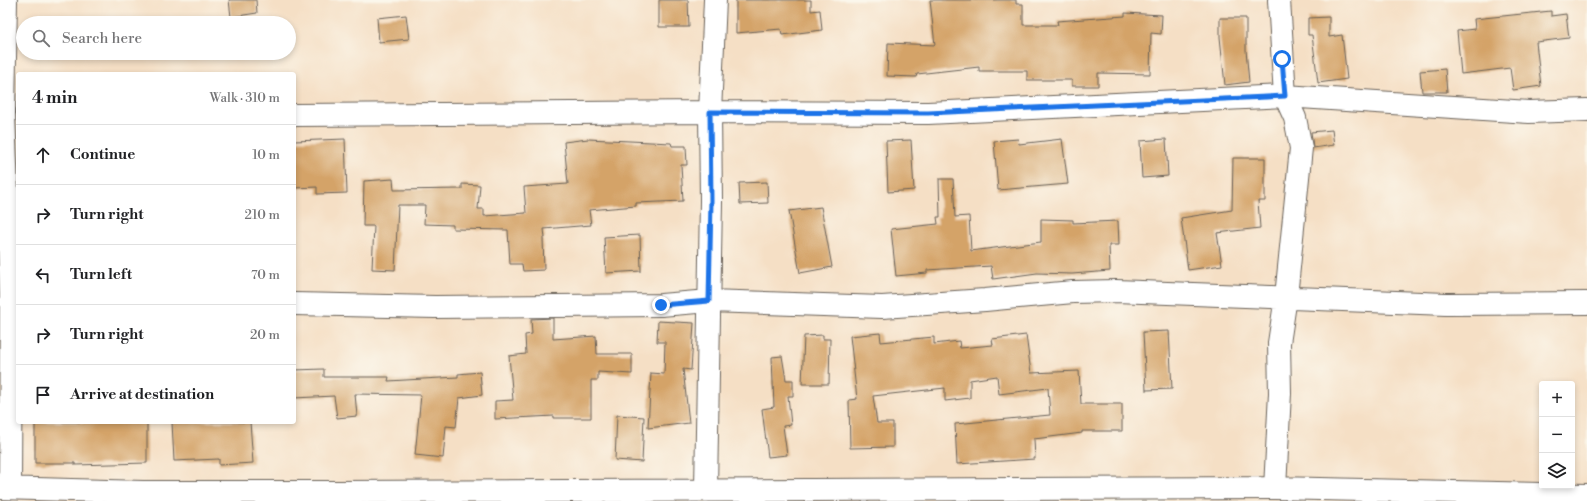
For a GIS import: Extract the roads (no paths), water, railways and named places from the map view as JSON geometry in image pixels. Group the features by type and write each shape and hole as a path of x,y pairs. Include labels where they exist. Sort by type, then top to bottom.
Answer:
{"street":[{"path":"6,0 10,294 5,488 143,492 1275,488 1587,495"},
{"path":"706,489 711,201 710,112 715,0"},
{"path":"1275,488 1280,393 1280,343 1301,148 1295,118 1285,96 1279,0"},
{"path":"296,115 710,112 928,113 1285,96 1529,112 1587,110"},
{"path":"296,304 443,307 661,305 709,301 882,307 1073,292 1286,297 1446,304 1587,303"}]}
